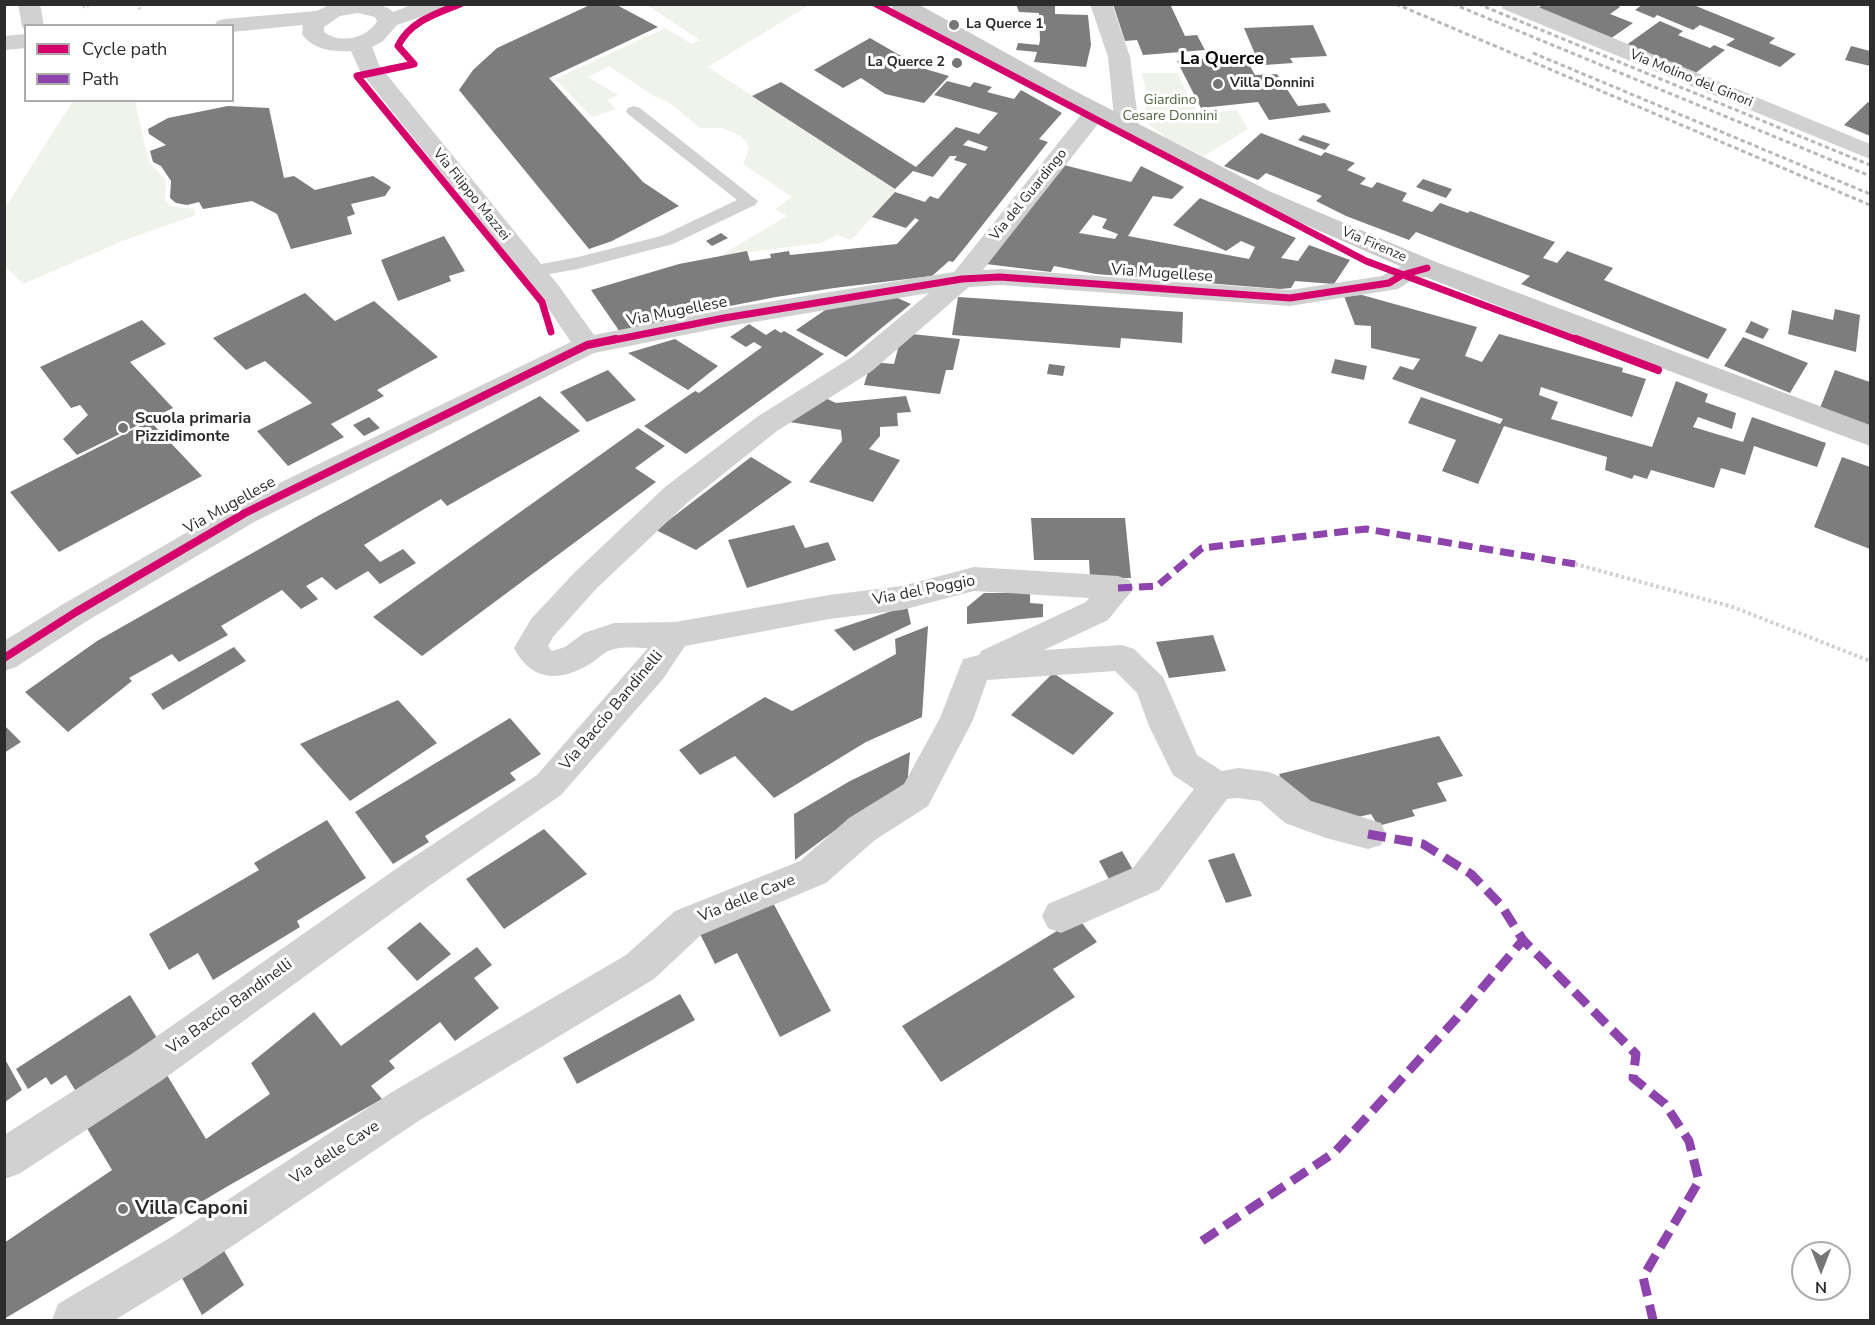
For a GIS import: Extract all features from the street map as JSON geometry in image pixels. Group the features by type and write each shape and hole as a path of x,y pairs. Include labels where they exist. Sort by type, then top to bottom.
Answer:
{"main road":[{"name":"Via Firenze","path":"901,4 1096,111 1260,196 1427,268 1870,436"}],"street":[{"path":"29,4 33,24"},
{"path":"234,38 317,25 349,7 378,11 436,4"},
{"path":"1101,4 1119,57 1128,127"},
{"name":"Via Molino del Ginori","path":"1511,4 1870,152"},
{"path":"317,25 317,39 335,44 358,43 382,31 378,11"},
{"path":"234,26 317,25"},
{"path":"4,43 24,41"},
{"name":"Via Filippo Mazzei","path":"358,43 368,66 550,292 587,345"},
{"path":"4,55 24,53"},
{"name":"Via del Guardingo","path":"962,279 1096,111"},
{"name":"Via Mugellese","path":"4,658 76,612 245,513 587,345 724,318 962,279 1000,277 1290,298 1389,283 1402,275 1427,268"},
{"name":"Via Baccio Bandinelli","path":"675,634 614,636 596,642 577,656 561,663 551,664 540,660 530,648 542,628 586,580 676,495 767,424 862,364 962,279"},
{"name":"Via del Poggio","path":"675,634 829,607 902,598 974,579 1118,588 1097,611 975,668"},
{"name":"Via Baccio Bandinelli","path":"4,1159 147,1067 416,875 549,785 651,670 675,634"},
{"path":"975,668 1122,658 1151,686 1166,726 1185,765 1217,786 1238,783 1269,787 1298,812 1326,823 1368,834"},
{"name":"Via delle Cave","path":"74,1320 183,1254 406,1106 640,967 688,923 813,872 861,829 916,795 956,720 975,668"},
{"path":"1061,916 1146,879 1217,786"}],"lane":[{"path":"532,271 578,263 667,240 749,201 634,111"}],"path":[{"path":"83,7 94,4"},
{"path":"122,4 131,4"},
{"path":"137,4 141,11"},
{"path":"1575,564 1733,607 1870,661"}],"green space":[{"path":"647,5 809,5 708,67 895,189 895,192 851,240 837,235 821,243 720,256 787,216 775,209 792,197 743,164 749,148 746,141 739,135 722,128 700,128 670,103 654,96 609,66 588,77 618,95 607,100 616,109 592,117 555,79 665,28 692,44 700,40"},
{"name":"Giardino Cesare Donnini","path":"1141,73 1177,73 1198,114 1237,110 1248,129 1204,156 1168,139 1144,121 1147,92"},
{"path":"72,102 135,102 149,162 166,180 165,200 170,206 194,209 196,215 125,240 23,284 5,266 5,208"}],"building":[{"path":"592,4 615,4 658,27 549,78 643,182 679,206 612,241 589,249 459,90 473,70 497,48"},
{"path":"1016,4 1055,4 1055,14 1088,15 1091,45 1086,67 1034,62 1037,52 1016,50 1018,43 1039,45 1040,40 1039,13 1019,12"},
{"path":"1113,4 1170,4 1185,36 1197,35 1205,50 1143,55 1137,40 1125,41"},
{"path":"1544,4 1615,4 1620,7 1610,14 1633,23 1610,39 1537,9"},
{"path":"1643,4 1691,4 1775,38 1769,43 1796,54 1780,67 1726,45 1735,39 1700,25 1693,30 1657,15 1654,18 1635,10"},
{"path":"1660,21 1683,31 1678,35 1710,48 1714,45 1725,50 1693,75 1625,46"},
{"path":"1313,25 1327,56 1290,58 1293,63 1250,66 1255,75 1277,74 1298,106 1325,103 1331,112 1269,120 1258,102 1201,108 1177,61 1255,54 1244,28"},
{"path":"870,38 922,68 949,76 924,103 885,94 861,78 843,88 814,70"},
{"path":"1851,46 1870,51 1870,66 1845,60"},
{"path":"947,81 970,87 974,82 992,87 987,92 1014,99 1021,90 1062,113 1039,139 1048,142 966,246 953,262 949,261 932,276 776,297 699,312 620,332 591,290 679,264 747,251 750,261 771,258 770,254 789,251 790,255 897,244 919,220 915,218 906,228 872,217 895,192 925,202 930,196 938,199 967,164 954,160 957,156 950,156 933,177 913,171 895,189 752,96 781,82 916,167 956,127 979,134 998,113 934,95","holes":["968,140 988,147 985,151 963,145"]},
{"path":"1868,102 1870,103 1870,136 1844,125"},
{"path":"228,106 269,108 284,178 294,176 315,190 373,176 391,187 385,196 351,204 355,214 347,217 352,234 291,249 277,214 252,201 203,209 199,202 187,205 176,203 170,198 171,181 161,166 153,162 150,151 166,145 149,134 148,129 168,118"},
{"path":"1261,133 1321,156 1325,152 1355,163 1347,170 1366,178 1360,184 1372,188 1377,182 1407,193 1402,201 1432,212 1440,203 1468,213 1470,211 1555,242 1543,258 1557,263 1567,251 1613,268 1604,280 1727,329 1708,359 1521,284 1530,276 1416,232 1409,240 1346,216 1316,201 1322,196 1266,173 1258,180 1224,166"},
{"path":"1303,135 1330,144 1325,150 1298,140"},
{"path":"1060,164 1131,182 1141,166 1184,187 1172,199 1153,196 1128,236 1249,259 1255,247 1241,241 1226,251 1173,225 1200,198 1296,238 1281,258 1298,261 1309,245 1350,260 1334,284 1295,281 1291,288 1280,289 1096,274 1054,266 1051,272 986,264","holes":["1093,215 1107,219 1102,228 1118,234 1115,239 1079,233"]},
{"path":"1423,179 1452,189 1446,198 1416,187"},
{"path":"721,233 728,238 712,246 706,241"},
{"path":"444,236 465,271 449,276 451,281 398,301 381,260"},
{"path":"305,293 335,321 374,301 438,357 377,390 384,396 331,424 344,437 288,466 257,431 312,403 265,361 246,370 213,338"},
{"path":"891,295 911,304 846,357 796,330 834,304"},
{"path":"1362,295 1477,327 1465,356 1482,362 1499,334 1623,368 1622,372 1646,379 1632,417 1541,387 1539,395 1558,402 1551,419 1652,447 1676,381 1708,394 1705,402 1736,413 1732,429 1698,417 1693,427 1743,442 1752,417 1826,443 1817,467 1754,446 1745,475 1721,468 1714,488 1651,470 1647,479 1634,475 1632,479 1605,470 1607,457 1504,426 1478,484 1442,471 1456,440 1408,423 1421,397 1500,424 1503,419 1392,379 1400,366 1413,370 1420,359 1371,348 1371,326 1355,325 1344,296"},
{"path":"958,297 1183,312 1182,343 1121,338 1120,348 952,335"},
{"path":"1835,309 1860,315 1856,352 1788,334 1792,310 1833,320"},
{"path":"142,320 166,344 130,362 173,408 77,455 63,439 88,415 80,405 71,408 40,367"},
{"path":"1751,321 1769,329 1763,339 1745,332"},
{"path":"749,324 766,335 775,329 781,333 784,331 824,354 686,454 644,426 695,391 699,393 762,347 754,342 746,347 730,337"},
{"path":"902,333 960,339 953,370 946,370 940,394 864,385 871,362 894,364"},
{"path":"1743,337 1808,363 1790,393 1724,366"},
{"path":"675,339 718,366 688,390 628,353"},
{"path":"1335,359 1367,366 1364,380 1331,373"},
{"path":"1049,364 1065,366 1063,376 1047,374"},
{"path":"608,370 636,400 587,422 560,392"},
{"path":"1835,370 1870,382 1870,426 1820,408"},
{"path":"540,396 580,431 447,506 441,499 364,545 380,562 403,549 416,563 380,584 368,571 336,590 322,577 306,586 318,599 301,609 282,590 221,626 228,635 179,662 172,654 129,678 132,681 68,732 25,692 97,641 316,517"},
{"path":"821,396 836,403 906,396 911,412 897,413 898,426 880,427 880,436 869,449 900,460 873,502 809,482 842,441 841,430 783,421"},
{"path":"369,417 380,428 364,436 353,425"},
{"path":"150,421 202,476 59,552 10,492"},
{"path":"638,428 665,446 635,468 656,482 422,656 373,617"},
{"path":"751,457 792,482 696,550 656,530"},
{"path":"1842,457 1870,467 1870,549 1814,527"},
{"path":"1031,518 1125,518 1131,578 1090,578 1089,560 1034,560"},
{"path":"794,525 805,548 828,542 836,560 747,588 728,540"},
{"path":"984,593 1030,593 1030,603 1043,604 1043,617 967,624 967,607"},
{"path":"907,606 911,624 854,651 834,630"},
{"path":"928,626 922,717 866,742 774,798 735,756 700,775 679,750 765,697 792,711 896,654 895,639"},
{"path":"1213,635 1226,671 1169,678 1156,642"},
{"path":"234,647 246,661 163,710 151,694"},
{"path":"1053,673 1114,713 1073,755 1011,715"},
{"path":"398,700 437,743 350,801 300,744"},
{"path":"510,718 541,754 510,773 516,780 425,836 429,842 393,864 355,812"},
{"path":"4,725 21,742 4,753"},
{"path":"1439,736 1463,776 1437,783 1447,801 1412,810 1415,816 1378,826 1371,814 1337,822 1297,810 1279,774"},
{"path":"910,752 907,787 860,812 795,860 794,814 850,781"},
{"path":"327,820 366,878 297,921 300,927 213,980 198,953 169,970 149,934 259,870 254,863"},
{"path":"544,829 587,874 504,929 466,879"},
{"path":"1122,851 1133,870 1110,881 1099,861"},
{"path":"1234,853 1252,896 1226,903 1208,860"},
{"path":"771,899 831,1011 780,1037 737,953 715,964 699,932"},
{"path":"1078,918 1097,942 1053,969 1075,997 941,1082 902,1026"},
{"path":"420,922 451,954 417,981 387,948"},
{"path":"477,947 492,965 474,978 499,1008 455,1041 440,1022 389,1061 395,1068 371,1086 382,1099 228,1186 4,1319 4,1243 112,1170 82,1120 162,1067 206,1139 270,1094 251,1063 314,1012 341,1046"},
{"path":"680,994 695,1020 577,1084 563,1058"},
{"path":"130,995 162,1046 81,1100 66,1075 51,1085 46,1077 28,1089 16,1069"},
{"path":"5,1062 22,1090 5,1102"},
{"path":"223,1249 244,1285 202,1315 182,1278"}],"railway":[{"path":"1396,4 1870,205"},
{"path":"1453,4 1870,176"},
{"path":"1478,4 1870,165"},
{"path":"1533,53 1870,194"}],"marked path":[{"path":"1118,588 1157,586 1202,548 1366,529 1575,564"},
{"path":"1368,834 1423,844 1471,874 1501,905 1523,940 1636,1054 1633,1078 1665,1104 1689,1141 1699,1181 1643,1277 1653,1320"},
{"path":"1202,1241 1335,1152 1456,1019 1523,940"}],"cycle path":[{"path":"414,64 398,46 402,37 415,24 460,4"},
{"path":"876,4 1366,261 1658,370"},
{"path":"414,64 357,76 542,302 551,332"},
{"path":"4,658 76,612 245,513 587,345 724,318 962,279 1000,277 1290,298 1389,283 1402,275 1427,268"}],"place":[{"name":"La Querce 1","path":"954,25"},
{"name":"La Querce 2","path":"957,63"},
{"name":"Villa Donnini","path":"1218,84"},
{"name":"Scuola primaria Pizzidimonte","path":"123,428"},
{"name":"Villa Caponi","path":"123,1209"}],"district":[{"name":"La Querce","path":"1222,60"}]}
